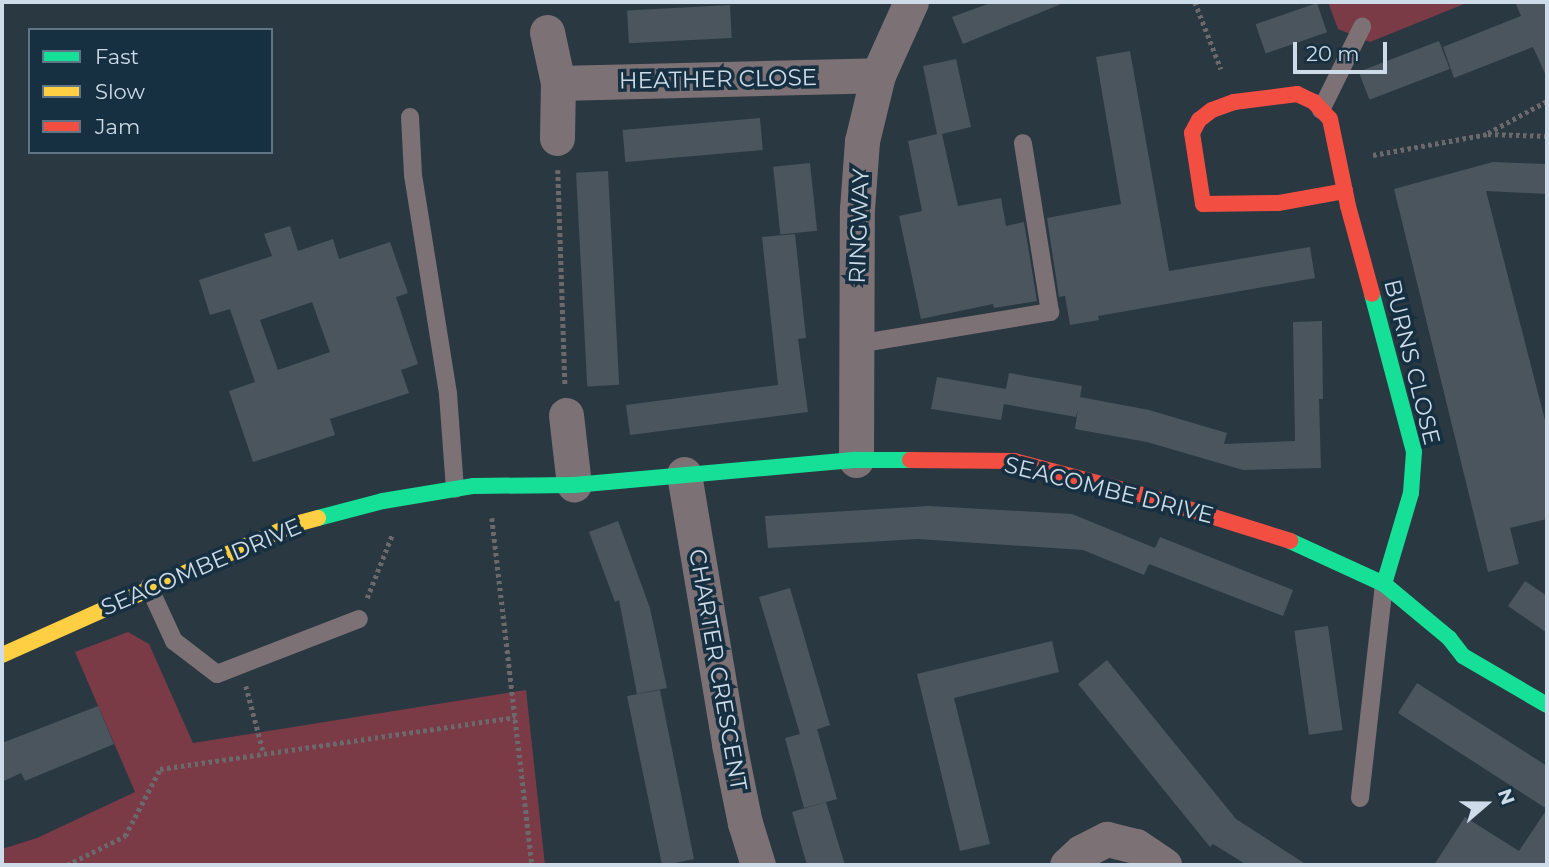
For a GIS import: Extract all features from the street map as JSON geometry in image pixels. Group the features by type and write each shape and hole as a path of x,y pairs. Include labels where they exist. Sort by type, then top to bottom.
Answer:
{"street":[{"name":"RINGWAY","path":"856,460 857,209 862,141 878,75 911,2"},
{"path":"547,32 558,83 557,138"},
{"name":"HEATHER CLOSE","path":"558,83 878,75"},
{"path":"1321,110 1297,94 1234,102 1212,110 1199,120 1192,133 1203,204 1278,203 1345,191"},
{"name":"BURNS CLOSE","path":"1321,110 1330,119 1345,191 1414,452 1411,493 1384,584"},
{"path":"566,415 574,485"},
{"name":"SEACOMBE DRIVE","path":"2,655 292,525 406,497 489,486 574,485 856,460 1014,461 1227,520 1290,541 1384,584 1449,638 1463,656 1547,705"},
{"name":"CHARTER CRESCENT","path":"684,474 729,744 745,823 758,865"},
{"path":"1068,865 1081,852 1107,839 1136,846 1164,865"}],"lane":[{"path":"1321,110 1362,27"},
{"path":"410,117 413,175 448,394 456,489"},
{"path":"857,344 1050,312 1023,143"},
{"path":"1360,797 1384,584"},
{"path":"149,587 174,641 217,674 359,619"}],"path":[{"path":"1195,2 1234,102"},
{"path":"1488,134 1547,101"},
{"path":"1338,161 1488,134 1547,136"},
{"path":"557,138 566,415"},
{"path":"489,486 532,865"},
{"path":"359,619 406,497"},
{"path":"240,665 264,754"},
{"path":"67,865 125,836 160,769 515,717"}],"shaded area":[{"path":"1328,2 1469,2 1370,42 1338,29"},
{"path":"128,632 149,644 193,743 526,690 545,865 2,865 2,849 37,838 135,792 75,652"}],"building":[{"path":"993,2 1066,2 963,44 952,17"},
{"path":"1515,2 1547,2 1547,78 1533,47 1454,78 1443,47 1521,16"},
{"path":"1317,3 1327,32 1266,53 1256,24"},
{"path":"730,5 732,38 629,43 627,10"},
{"path":"1439,41 1450,69 1369,100 1359,72"},
{"path":"1130,51 1169,271 1310,247 1315,278 1098,316 1099,320 1070,325 1065,296 1059,297 1047,218 1121,204 1096,57"},
{"path":"956,59 971,127 942,134 958,206 1001,198 1006,226 1024,222 1037,301 994,308 993,304 921,319 899,216 922,211 908,141 937,134 923,66"},
{"path":"760,118 763,150 625,162 623,130"},
{"path":"1493,162 1547,164 1547,194 1486,191 1547,428 1547,519 1510,528 1519,564 1488,572 1394,189"},
{"path":"810,163 817,231 780,234 773,167"},
{"path":"608,171 619,385 587,386 576,173"},
{"path":"290,226 298,251 333,239 339,259 390,242 408,293 396,297 418,364 401,370 409,393 330,419 335,435 253,462 229,391 255,382 230,309 210,315 199,280 272,256 264,234","holes":["312,302 330,352 278,370 260,320"]},
{"path":"795,234 806,338 798,339 808,412 630,435 626,405 778,385 762,237"},
{"path":"1322,321 1323,399 1319,399 1321,468 1243,470 1147,442 1075,429 1078,409 1076,417 1004,404 1001,420 931,409 937,377 1006,389 1009,373 1082,386 1080,397 1149,410 1227,433 1224,444 1295,441 1293,322"},
{"path":"929,506 1072,514 1155,548 1160,537 1293,590 1283,616 1149,564 1144,575 1083,550 918,539 768,548 765,516"},
{"path":"618,521 650,608 667,688 637,694 619,600 615,602 589,532"},
{"path":"1525,581 1547,596 1547,633 1508,606"},
{"path":"790,588 830,725 817,729 837,799 804,808 785,738 800,734 759,597"},
{"path":"1328,626 1343,730 1309,735 1294,631"},
{"path":"1052,641 1059,672 954,698 990,844 960,851 917,674"},
{"path":"1107,660 1236,819 1307,865 1247,865 1213,844 1210,847 1078,684"},
{"path":"1417,683 1547,766 1547,809 1398,713"},
{"path":"660,690 694,859 665,865 662,865 627,696"},
{"path":"98,706 114,744 25,781 21,773 2,782 2,743"},
{"path":"826,802 845,865 807,865 792,812"},
{"path":"1547,809 1547,865 1434,865 1465,817 1519,851"}],"traffic: fast":[{"path":"1372,294 1414,452 1411,493 1384,584"},
{"path":"318,518 383,501 474,486 574,485 856,460 910,460"},
{"path":"1290,541 1384,584 1449,638 1463,656 1547,705"}],"traffic: slow":[{"path":"2,655 292,525 318,518"}],"traffic: jam":[{"path":"1345,191 1278,203 1203,204 1192,133 1199,120 1212,110 1234,102 1297,94 1314,102 1330,119 1348,206 1372,294"},
{"path":"910,460 1014,461 1150,497 1290,541"}]}
